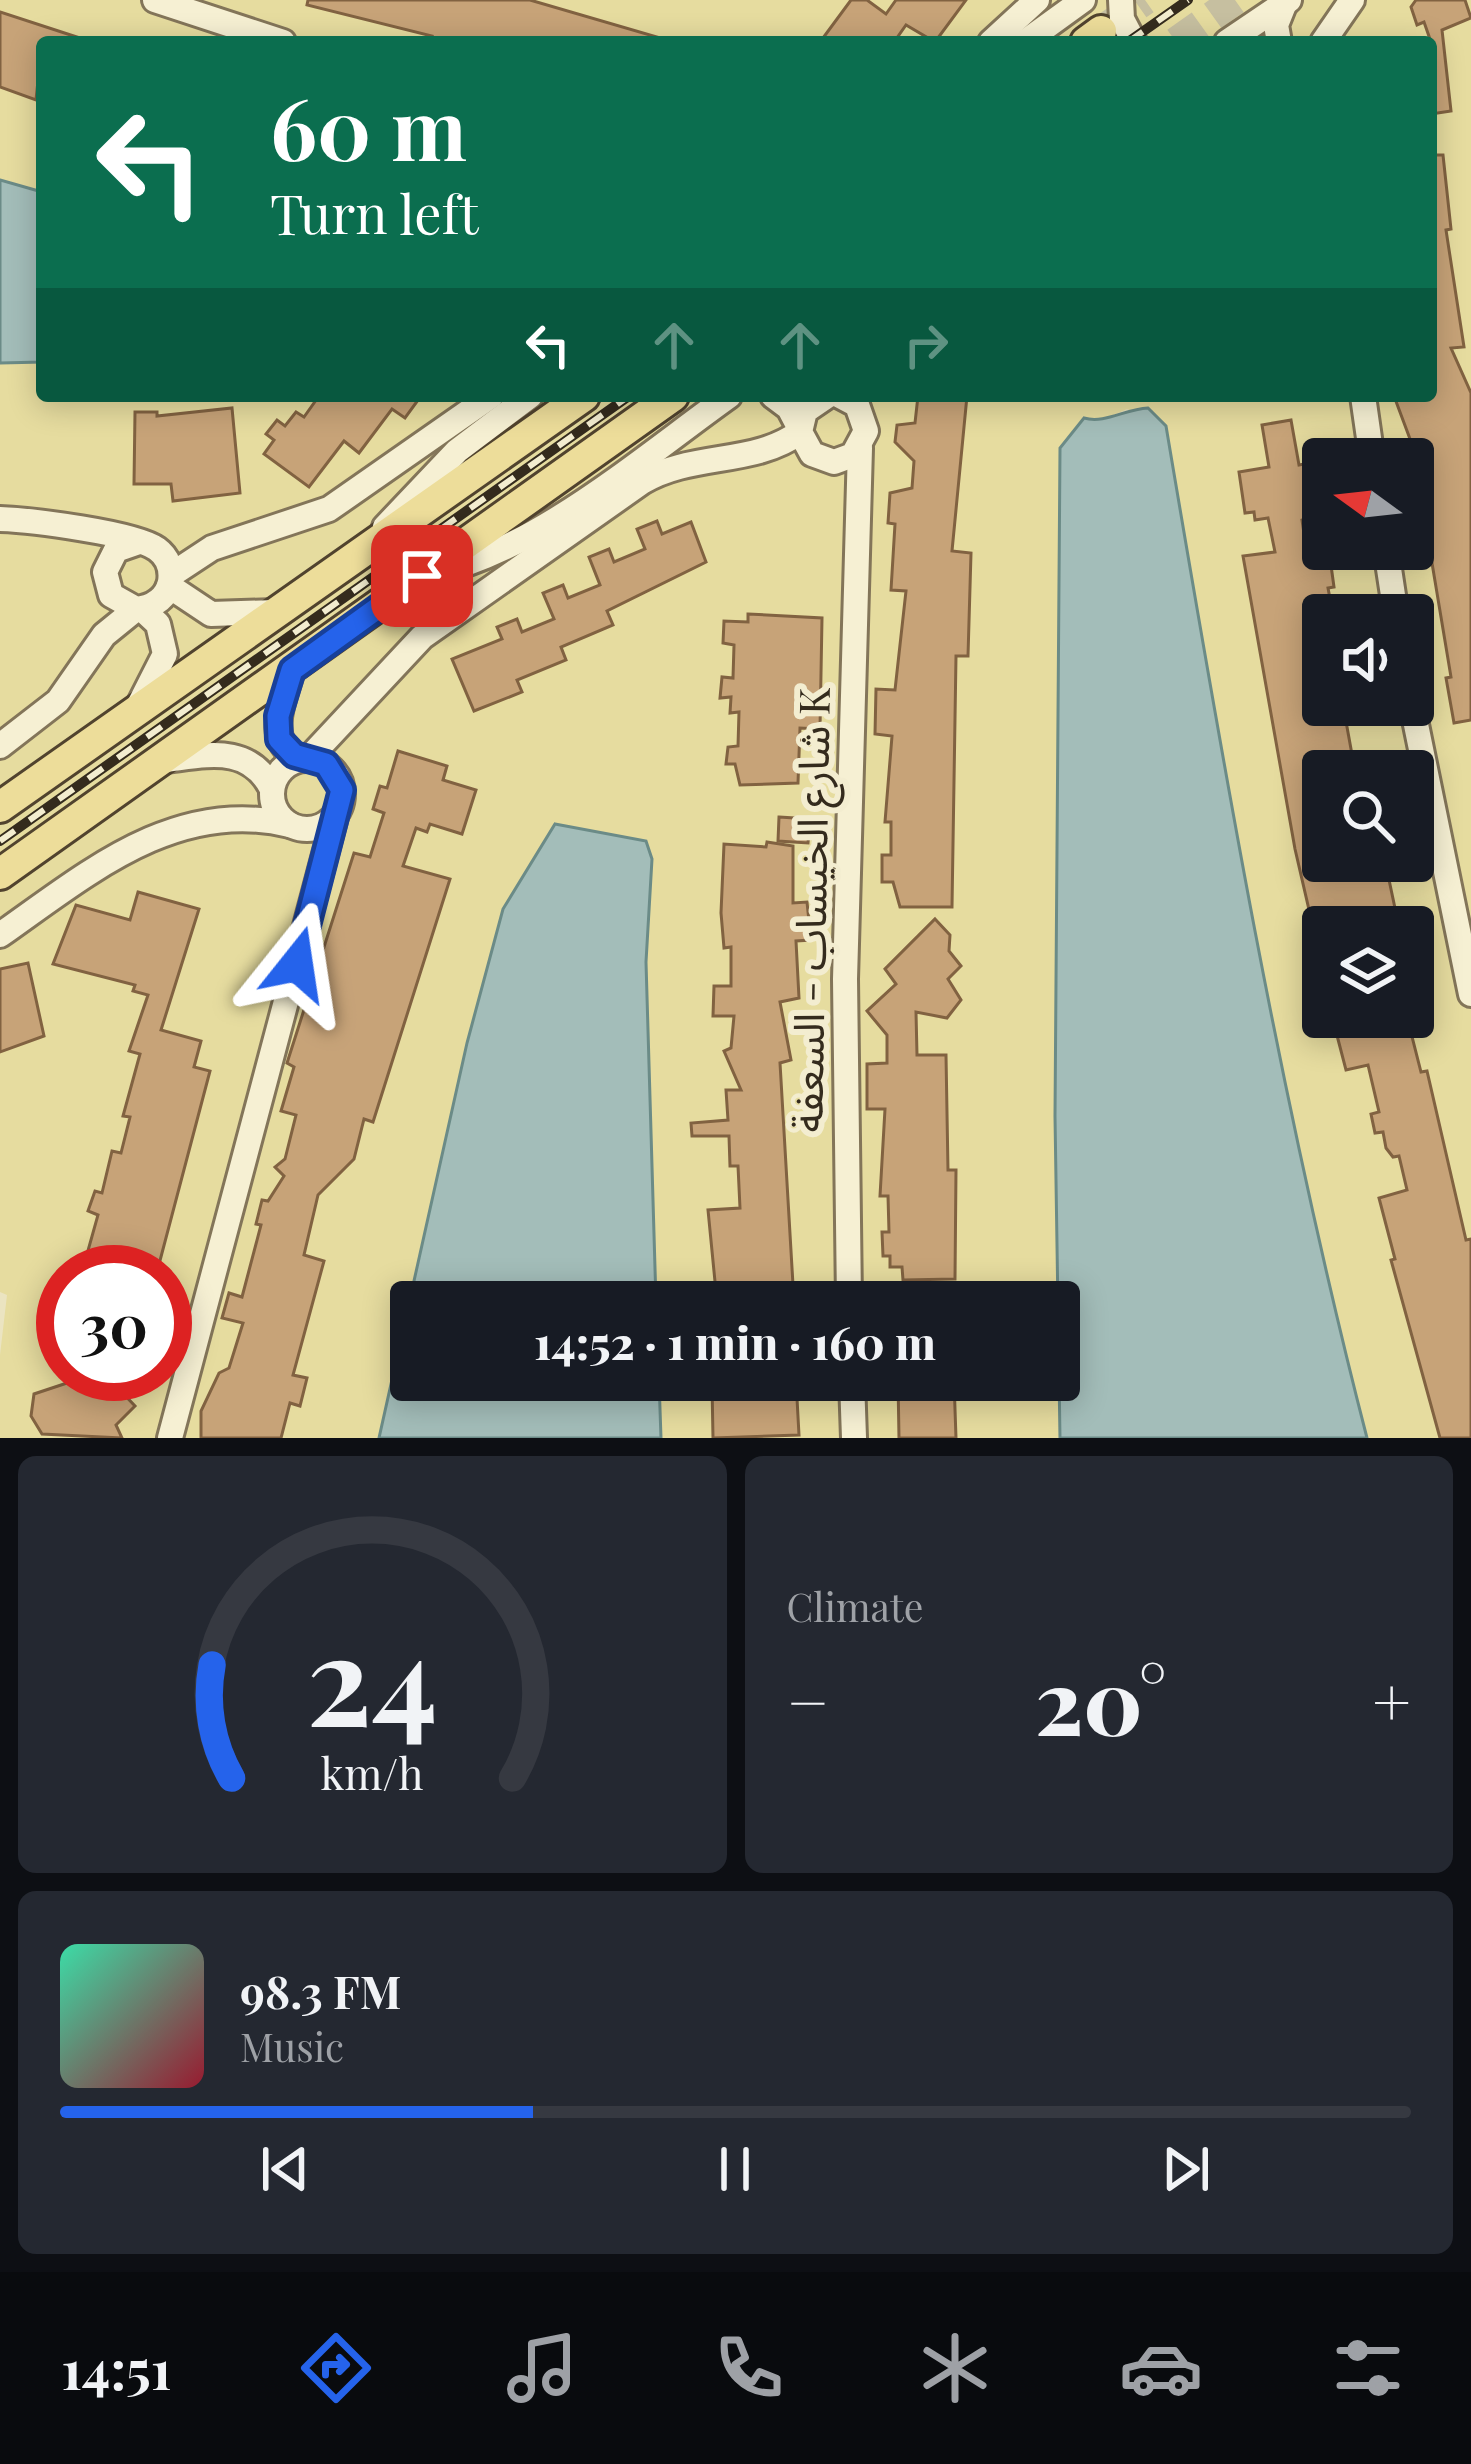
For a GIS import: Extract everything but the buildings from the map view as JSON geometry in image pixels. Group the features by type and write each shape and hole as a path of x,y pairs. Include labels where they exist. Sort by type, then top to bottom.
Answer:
{"main road":[{"path":"0,807 575,402"},
{"path":"0,874 665,402"}],"street":[{"path":"155,0 265,36"},
{"path":"998,36 1037,0"},
{"path":"1033,36 1083,0"},
{"path":"1121,0 1122,19 1131,36"},
{"path":"1236,36 1286,2"},
{"path":"1278,36 1276,25 1286,2"},
{"path":"0,746 58,701 113,625 159,602 170,581 212,548 329,509 482,402"},
{"path":"371,546 434,472 522,402"},
{"path":"422,576 484,558 522,538 720,402"},
{"path":"780,402 789,408 806,448 846,488 859,520"},
{"path":"756,453 800,430 805,411 818,402"},
{"path":"1364,402 1369,438"},
{"name":"شارع الخيساب - السعفة K","path":"849,1281 844,979 860,448 866,431 862,405"},
{"path":"0,935 129,847 256,807 272,791 280,772 306,759 353,715 422,637 642,482 679,465 756,453 844,460 860,448"},
{"path":"0,519 146,544 212,548"},
{"path":"71,528 107,576 116,601 139,609 158,624 165,654 134,713"},
{"path":"88,657 116,550 146,544 166,558 170,581 211,614 278,611"},
{"path":"292,670 277,728 285,748 326,764 339,778"},
{"path":"170,1438 336,813 340,746 353,715"},
{"path":"1416,726 1471,994"},
{"path":"165,760 239,756 259,769 277,812 295,827 318,881"},
{"path":"225,819 320,826 336,813"},
{"path":"853,1401 854,1438"}],"sand":[{"path":"0,0 1471,0 1471,1438 1367,1438 1281,1061 1166,426 1127,409 1098,422 1055,1116 1059,1281 655,1281 646,962 652,859 503,909 467,1043 414,1281 390,1281 390,1389 379,1438 0,1438 0,1355 7,1295 0,1292 0,363 36,362 36,402 1437,402 1437,36 36,36 36,190 0,180"},
{"path":"660,1401 1060,1401 1060,1438 661,1438"}],"water":[{"path":"0,180 36,190 36,362 0,363"},
{"path":"1148,408 1166,426 1281,1061 1367,1438 1060,1438 1059,1401 1080,1401 1080,1281 1058,1281 1060,448 1084,418"},
{"path":"555,824 646,841 652,859 646,962 655,1281 414,1281 467,1043 503,909"},
{"path":"390,1389 390,1401 660,1401 661,1438 379,1438"}],"tunnel":[{"path":"1101,31 1145,0"},
{"path":"1184,36 1235,0"}],"railway":[{"path":"1137,36 1188,0"},
{"path":"0,841 621,402"}],"route":[{"path":"297,964 342,790 339,778 326,764 294,755 279,739 278,716 292,670 422,576"}]}
